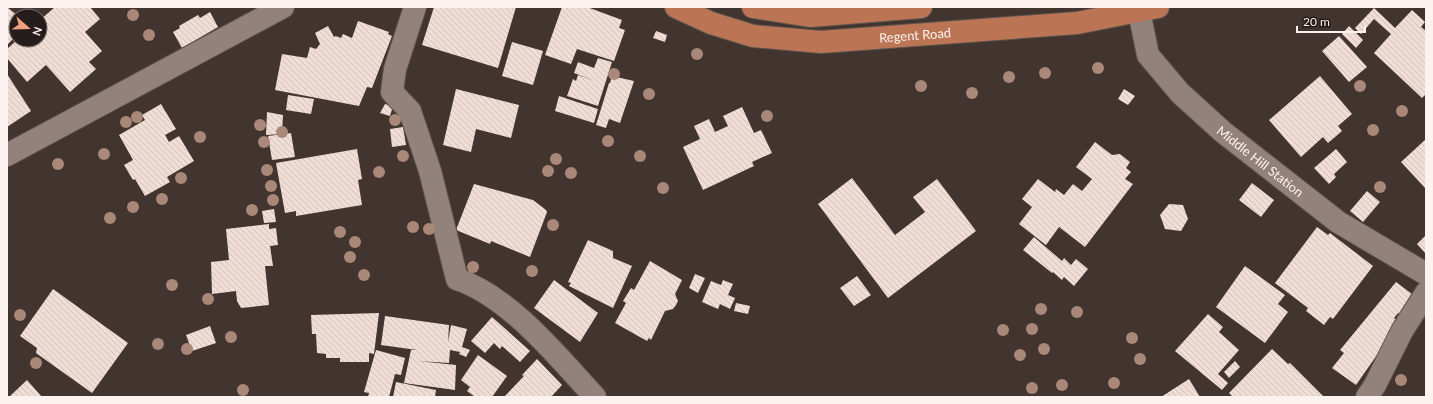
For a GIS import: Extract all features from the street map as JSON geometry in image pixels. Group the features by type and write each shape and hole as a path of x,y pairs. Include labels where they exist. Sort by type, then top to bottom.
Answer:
{"main road":[{"name":"Regent Road","path":"676,7 711,23 753,36 821,42 1077,23 1149,9"},
{"name":"Regent Road","path":"753,7 810,16 921,7"}],"street":[{"path":"7,155 283,7"},
{"path":"415,7 395,70 392,92 410,111 430,171 457,279 476,285 532,329 595,397"},
{"name":"Middle Hill Station","path":"1149,9 1148,56 1180,93 1222,132 1338,222 1426,274"},
{"path":"1367,397 1402,331 1426,294"}],"building":[{"path":"7,7 8,8 7,45"},
{"path":"55,7 90,7 100,19 85,32 102,51 89,62 96,69 70,92 46,65 27,82 7,58 8,48 48,48 48,13"},
{"path":"434,7 516,7 498,68 422,45"},
{"path":"562,7 587,7 622,20 619,28 625,30 614,61 577,49 571,64 545,55"},
{"path":"1374,8 1395,28 1412,10 1425,22 1421,27 1426,31 1426,94 1422,98 1374,53 1391,34 1374,19 1361,34 1355,28"},
{"path":"210,12 218,27 182,48 173,32 180,28 179,26 198,15 200,18"},
{"path":"358,21 389,32 388,34 392,36 372,88 367,87 359,106 275,90 282,54 307,58 310,47 316,49 320,44 315,33 328,26 334,37 336,36 341,38 343,34 352,38"},
{"path":"1349,26 1363,40 1356,48 1342,34"},
{"path":"656,31 667,35 665,42 653,38"},
{"path":"1339,36 1367,67 1349,82 1322,51"},
{"path":"512,42 543,51 533,85 502,76"},
{"path":"598,58 612,62 598,106 567,96 573,79 576,81 578,75 595,81 574,73 578,62 594,68"},
{"path":"7,74 31,111 7,127"},
{"path":"612,76 634,81 620,123 609,119 606,128 596,125"},
{"path":"1320,76 1352,114 1338,126 1342,131 1328,143 1323,137 1301,157 1269,120"},
{"path":"456,89 519,105 511,138 476,129 471,152 443,145"},
{"path":"1124,89 1135,96 1128,105 1118,99"},
{"path":"288,95 314,99 311,114 286,110"},
{"path":"559,96 598,109 594,123 555,111"},
{"path":"161,104 176,129 165,135 169,142 179,136 194,161 167,177 170,182 145,196 135,179 133,180 124,165 133,160 119,135 145,120 142,115"},
{"path":"385,104 393,106 390,116 380,113"},
{"path":"742,107 754,133 761,130 772,153 752,162 754,166 703,190 683,147 700,139 694,126 709,119 715,132 728,126 723,116"},
{"path":"267,112 283,115 282,134 266,135"},
{"path":"403,127 406,145 392,147 390,129"},
{"path":"291,133 295,157 272,160 268,136"},
{"path":"1426,139 1426,189 1401,162"},
{"path":"1095,142 1112,155 1120,154 1130,162 1126,168 1131,172 1125,179 1133,184 1085,247 1059,227 1046,245 1019,224 1032,207 1022,199 1038,179 1055,192 1056,189 1064,195 1073,184 1082,191 1092,179 1076,167"},
{"path":"357,149 362,179 358,180 362,205 296,216 296,211 285,213 276,163"},
{"path":"1336,149 1347,162 1334,174 1336,177 1329,184 1314,168"},
{"path":"852,178 895,235 925,212 913,197 937,179 976,231 888,298 818,204"},
{"path":"1252,183 1274,200 1261,217 1239,200"},
{"path":"474,184 533,200 546,210 547,212 530,257 491,241 490,244 456,230"},
{"path":"1367,191 1380,202 1363,222 1350,211"},
{"path":"1169,204 1183,205 1188,219 1181,231 1165,229 1160,215"},
{"path":"274,209 276,222 264,223 262,211"},
{"path":"269,224 269,229 276,228 278,245 270,246 273,266 265,266 269,305 241,308 237,301 236,291 212,294 211,262 229,260 226,229"},
{"path":"1317,227 1328,235 1330,233 1373,266 1333,319 1330,317 1324,325 1306,311 1308,308 1275,283"},
{"path":"1426,235 1426,254 1417,244"},
{"path":"1034,237 1062,261 1064,258 1071,265 1076,259 1088,269 1074,286 1064,277 1062,280 1053,272 1052,273 1023,250"},
{"path":"588,240 613,251 613,258 632,266 613,308 569,286 571,283 568,282"},
{"path":"650,261 682,280 675,294 678,301 676,305 673,309 665,311 651,340 649,338 647,341 615,323 626,303 623,301 631,288 634,290"},
{"path":"1245,266 1285,295 1278,304 1288,312 1265,343 1216,307"},
{"path":"695,274 705,278 698,293 689,288"},
{"path":"857,276 871,295 854,306 840,288"},
{"path":"554,280 598,313 580,342 534,308"},
{"path":"723,280 733,284 728,295 735,298 730,309 720,304 718,309 702,302 711,281 721,285"},
{"path":"1396,282 1416,297 1402,316 1398,313 1394,318 1400,322 1356,385 1332,368 1344,353 1340,350"},
{"path":"53,289 128,343 92,393 36,353 37,348 20,336"},
{"path":"736,303 750,306 748,314 734,311"},
{"path":"379,313 374,354 369,353 369,362 340,362 340,358 326,358 326,354 317,353 316,334 312,334 311,315"},
{"path":"1208,314 1223,327 1219,332 1239,350 1218,374 1228,383 1222,390 1175,351"},
{"path":"385,316 449,325 448,342 451,325 467,329 462,347 470,350 466,357 459,354 460,352 450,350 449,363 418,361 456,365 455,390 404,383 411,350 417,350 381,345"},
{"path":"492,317 530,351 520,362 502,346 500,349 494,343 485,353 471,341"},
{"path":"210,326 216,343 192,351 186,335"},
{"path":"1272,349 1288,364 1290,363 1324,397 1233,397 1229,393"},
{"path":"376,350 405,358 401,375 395,374 389,397 368,397 369,393 364,392"},
{"path":"478,355 507,376 492,397 475,397 467,391 470,387 461,380"},
{"path":"537,359 562,385 551,397 504,397 524,376 522,375"},
{"path":"1235,361 1240,367 1229,378 1224,372"},
{"path":"1189,379 1200,397 1161,397"},
{"path":"27,380 42,397 9,397"},
{"path":"396,382 436,390 435,397 393,397"}]}
